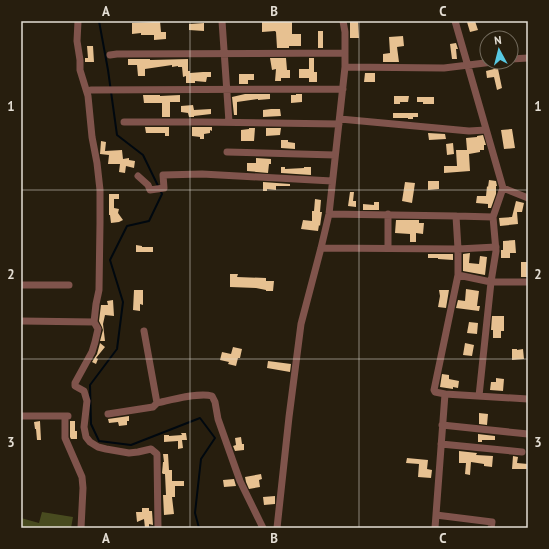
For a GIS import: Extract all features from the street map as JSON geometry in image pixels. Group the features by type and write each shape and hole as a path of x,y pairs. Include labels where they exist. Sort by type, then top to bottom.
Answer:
{"street":[{"path":"78,21 77,41 80,70 88,96 92,137 100,190 100,239 99,290 94,322 98,330 92,352 75,383 75,386 84,390 87,401 84,427 86,437 90,442 106,450 129,453 151,449 157,454 158,528"},
{"path":"222,21 229,122"},
{"path":"276,528 302,324 329,214 345,67 345,32 343,21"},
{"path":"455,21 503,188 493,217 496,251 491,282 479,396"},
{"path":"110,55 345,53"},
{"path":"345,67 444,68 479,64"},
{"path":"91,90 342,89"},
{"path":"124,122 340,122 469,131 486,130"},
{"path":"227,152 335,155"},
{"path":"138,176 148,185 150,190 164,188 163,175 202,174 332,181"},
{"path":"503,188 528,198"},
{"path":"329,214 493,217"},
{"path":"388,214 388,248"},
{"path":"456,216 458,275 434,390 435,392 445,394 528,399"},
{"path":"321,248 458,249 496,247"},
{"path":"458,275 491,282 528,282"},
{"path":"21,285 69,285"},
{"path":"21,321 94,322"},
{"path":"144,332 157,403"},
{"path":"108,414 153,408 157,403 188,396 207,394 212,396 215,402 218,419 240,481 263,528"},
{"path":"435,528 445,394"},
{"path":"21,416 67,416 65,438 82,477 83,488 81,528"},
{"path":"442,425 528,434"},
{"path":"441,444 522,452"},
{"path":"436,515 492,522 491,528"}],"green space":[{"path":"42,512 73,517 71,528 21,528 21,518 39,523"}],"building":[{"path":"160,21 161,32 166,32 166,39 154,40 154,35 141,35 141,33 132,34 132,23"},
{"path":"262,21 292,21 292,34 301,34 301,46 277,48 276,32 262,32"},
{"path":"350,21 358,21 359,38 350,38"},
{"path":"475,21 478,30 470,32 467,22"},
{"path":"204,23 204,31 189,30 189,24"},
{"path":"318,31 323,31 323,48 318,48"},
{"path":"403,36 404,46 397,47 399,62 383,62 383,54 390,53 389,37"},
{"path":"456,43 458,49 456,49 457,59 452,59 450,44"},
{"path":"87,46 93,46 94,62 85,62 85,58 88,58"},
{"path":"270,58 286,58 287,70 290,70 290,78 281,78 281,81 275,81 276,69 272,70"},
{"path":"309,58 314,58 314,72 317,72 317,82 309,82 309,78 299,78 299,69 309,69"},
{"path":"128,59 188,59 188,71 190,71 190,73 211,72 211,77 207,77 206,82 195,81 195,83 186,83 186,76 183,77 182,67 172,67 172,65 145,69 145,76 138,76 137,65 128,65"},
{"path":"498,70 502,88 497,90 494,77 487,78 486,71"},
{"path":"365,73 375,73 375,82 364,82"},
{"path":"239,74 254,74 254,80 248,80 248,84 239,84"},
{"path":"245,94 270,94 270,99 237,102 237,115 234,115 232,97"},
{"path":"302,94 302,102 291,103 291,95"},
{"path":"143,95 180,95 180,102 170,102 170,117 162,117 162,103 144,103"},
{"path":"394,96 409,96 408,102 394,104"},
{"path":"417,97 434,97 434,104 423,104 423,102 417,102"},
{"path":"193,105 194,110 211,109 211,114 189,117 188,113 181,112 181,106"},
{"path":"280,109 281,116 263,117 263,110"},
{"path":"393,113 418,113 418,117 413,117 413,119 393,118"},
{"path":"145,127 169,127 169,136 165,136 165,133 146,133"},
{"path":"192,127 212,127 212,131 210,130 210,133 204,134 204,139 200,139 200,137 192,136"},
{"path":"255,128 254,141 241,141 241,130"},
{"path":"266,128 281,128 280,135 266,136"},
{"path":"512,129 515,148 504,149 501,130"},
{"path":"428,133 445,134 446,139 429,140"},
{"path":"483,135 486,145 484,145 484,150 469,154 470,171 444,173 444,166 457,166 456,150 467,150 466,138"},
{"path":"281,140 288,140 288,142 295,143 295,149 281,148"},
{"path":"101,141 106,142 105,151 122,150 123,159 129,158 129,160 135,161 134,168 126,166 125,173 119,172 120,164 108,164 109,155 100,154"},
{"path":"453,143 454,154 447,155 446,144"},
{"path":"256,158 271,159 268,173 247,171 247,163 256,163"},
{"path":"281,167 285,167 285,169 311,167 311,175 281,173"},
{"path":"489,180 496,181 497,186 491,208 488,208 488,204 476,203 477,196 486,196"},
{"path":"428,181 439,181 439,189 428,190"},
{"path":"263,182 290,184 290,186 276,186 276,190 267,189 267,191 263,191"},
{"path":"405,182 415,183 412,203 402,201"},
{"path":"350,192 354,192 353,201 356,201 356,207 348,206"},
{"path":"109,194 119,194 119,199 114,199 114,208 119,209 118,213 123,220 119,222 111,223 109,215"},
{"path":"315,199 321,200 320,212 322,212 318,231 301,229 303,220 312,221 312,211 314,211"},
{"path":"516,201 524,203 522,212 517,212 518,224 500,226 499,218 512,217"},
{"path":"374,202 379,202 379,210 363,210 363,204 374,205"},
{"path":"396,220 419,220 419,223 424,223 423,234 416,233 416,242 410,242 410,234 395,233"},
{"path":"515,240 516,253 510,253 510,258 501,258 503,241"},
{"path":"136,245 142,247 153,247 153,252 136,252"},
{"path":"470,253 469,263 479,264 480,256 487,257 485,275 463,271 463,254"},
{"path":"428,254 453,254 453,260 428,258"},
{"path":"521,262 528,262 528,277 521,277"},
{"path":"230,274 238,274 237,277 266,278 266,281 274,281 273,291 266,291 256,288 230,287"},
{"path":"466,289 479,291 477,306 480,306 479,311 456,308 458,300 465,301"},
{"path":"134,290 143,290 143,305 140,304 140,311 133,310"},
{"path":"439,290 449,290 446,308 438,307 440,296"},
{"path":"113,300 114,316 105,315 103,324 105,341 100,341 103,330 99,321 101,305 108,305 107,301"},
{"path":"492,316 504,316 504,331 501,331 501,338 493,338 493,330 491,330"},
{"path":"469,322 478,323 477,334 467,333"},
{"path":"100,343 105,347 96,358 98,359 96,364 92,362 97,354"},
{"path":"465,343 474,345 472,356 463,355"},
{"path":"233,347 242,349 236,366 228,364 229,362 220,360 222,352 231,354"},
{"path":"512,349 523,349 524,359 512,360"},
{"path":"268,361 291,364 290,372 267,368"},
{"path":"442,374 449,375 449,379 459,381 458,388 453,387 453,389 440,387"},
{"path":"496,378 504,379 503,391 490,390 491,382 496,382"},
{"path":"479,413 488,414 487,425 479,424"},
{"path":"129,416 127,425 119,426 118,422 109,423 108,419"},
{"path":"40,421 41,440 37,440 34,422"},
{"path":"70,421 75,421 77,439 71,439 70,437"},
{"path":"181,433 186,433 187,440 182,440 183,448 178,449 178,441 164,442 164,435 182,435"},
{"path":"478,434 495,436 495,440 482,440 482,442 478,442"},
{"path":"241,437 242,444 244,444 244,450 235,451 233,446 236,445 235,438"},
{"path":"459,451 477,453 476,455 493,456 492,467 471,462 470,475 465,474 466,463 459,463"},
{"path":"163,454 168,454 169,470 172,470 172,481 184,481 184,486 175,486 175,497 172,497 174,514 164,515 163,495 166,495 165,474 162,473 164,462"},
{"path":"513,456 518,457 517,463 528,464 528,469 512,469"},
{"path":"407,458 428,460 427,469 432,470 431,478 418,477 419,464 406,463"},
{"path":"261,474 262,479 259,480 260,487 249,489 245,477"},
{"path":"234,479 236,486 224,487 223,480"},
{"path":"275,496 275,504 264,505 263,497"},
{"path":"142,508 149,508 149,511 152,511 153,525 149,524 149,528 145,528 144,519 137,522 136,512 142,512"}],"waterway":[{"path":"99,21 108,70 117,135 143,155 162,194 149,221 127,226 110,260 123,302 117,349 90,385 91,424 99,441 131,445 200,418 215,438 201,459 195,513 199,528"}]}
